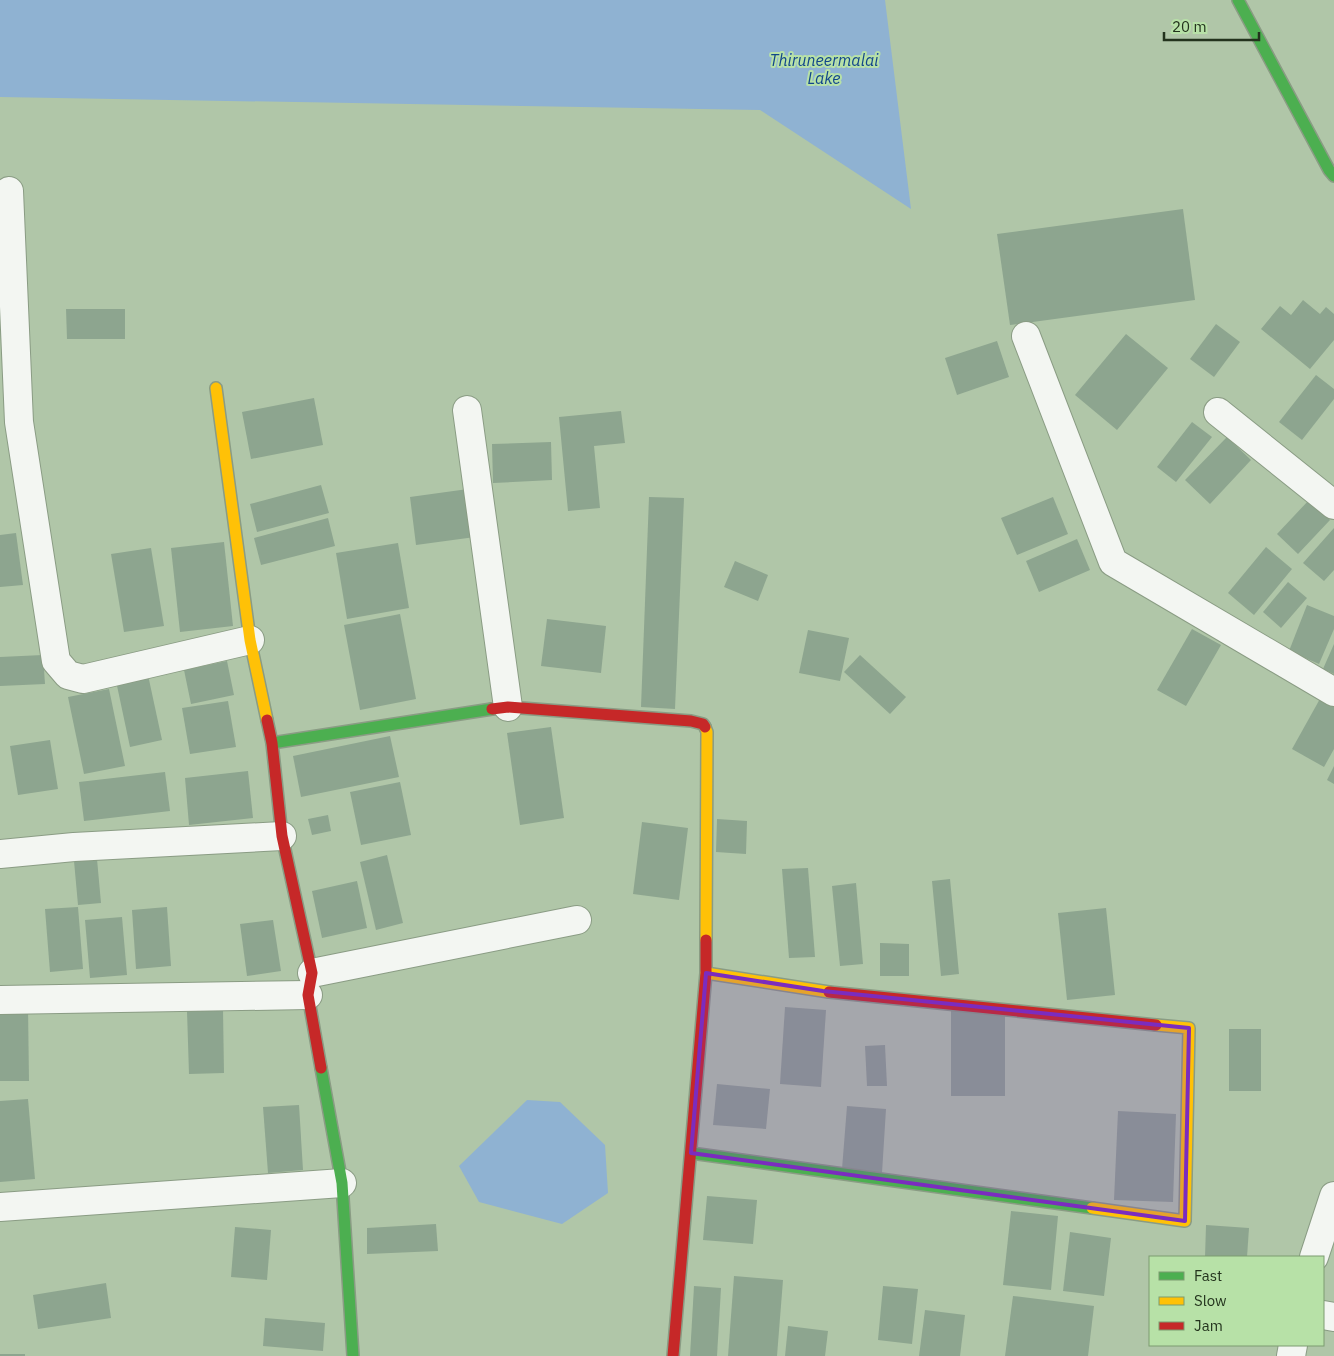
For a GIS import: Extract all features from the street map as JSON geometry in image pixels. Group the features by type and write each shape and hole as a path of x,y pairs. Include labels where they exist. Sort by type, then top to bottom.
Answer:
{"street":[{"path":"1238,0 1324,161 1334,176"},
{"path":"10,191 10,423 56,661 68,675 83,679 250,640"},
{"path":"1026,336 1114,562 1334,692"},
{"path":"216,388 250,640 272,743 282,836 310,984 342,1183 353,1356"},
{"path":"467,410 508,707"},
{"path":"1218,412 1334,505"},
{"path":"272,743 508,707 691,721 703,724 707,732 706,973 674,1356"},
{"path":"0,854 74,847 282,836"},
{"path":"0,1000 310,984 576,920"},
{"path":"691,1153 1184,1221 1189,1028 823,992 706,973"},
{"path":"0,1207 342,1183"},
{"path":"1314,1256 1334,1196"}],"highlighted area":[{"path":"706,973 823,991 1189,1028 1185,1221 691,1153"}],"water":[{"name":"Thiruneermalai Lake","path":"0,0 885,0 911,209 760,110 0,97"},
{"path":"527,1100 560,1102 605,1145 608,1193 562,1224 479,1202 459,1166"}],"building":[{"path":"1183,209 1195,300 1010,325 997,234"},
{"path":"1303,300 1320,314 1326,307 1334,314 1334,340 1310,369 1261,329 1280,306 1291,315"},
{"path":"66,309 125,309 125,339 67,339"},
{"path":"1216,324 1240,342 1214,377 1190,359"},
{"path":"1126,334 1168,368 1117,430 1075,395"},
{"path":"997,341 1009,377 957,395 945,358"},
{"path":"1316,375 1334,389 1334,399 1302,440 1279,422"},
{"path":"314,398 323,445 251,459 242,412"},
{"path":"621,411 625,443 594,446 600,508 568,511 559,417"},
{"path":"1192,422 1212,437 1176,482 1157,467"},
{"path":"1227,437 1251,460 1210,504 1185,480"},
{"path":"551,442 552,480 493,483 492,444"},
{"path":"321,485 329,513 257,532 250,504"},
{"path":"468,489 475,537 416,545 410,497"},
{"path":"649,497 684,498 675,709 641,707"},
{"path":"1053,497 1068,534 1017,555 1001,518"},
{"path":"1309,500 1330,520 1298,554 1277,534"},
{"path":"328,518 335,546 261,565 254,538"},
{"path":"1334,528 1334,570 1324,581 1303,563"},
{"path":"16,533 23,585 0,587 0,535"},
{"path":"1077,539 1090,570 1039,592 1026,561"},
{"path":"224,542 233,626 180,632 171,548"},
{"path":"398,543 409,608 347,619 336,553"},
{"path":"1266,547 1292,569 1254,615 1228,593"},
{"path":"151,548 164,626 124,632 111,554"},
{"path":"735,561 768,575 758,601 724,587"},
{"path":"1288,582 1307,598 1281,628 1263,612"},
{"path":"1307,605 1334,616 1334,629 1319,664 1289,651"},
{"path":"400,614 416,699 360,710 344,625"},
{"path":"547,619 606,626 601,673 541,666"},
{"path":"1192,629 1221,645 1186,706 1157,690"},
{"path":"808,630 849,638 840,681 799,673"},
{"path":"1334,644 1334,674 1323,669"},
{"path":"43,655 45,684 0,686 0,657"},
{"path":"860,655 906,697 890,714 844,672"},
{"path":"227,661 234,695 191,704 184,670"},
{"path":"148,675 162,740 130,747 116,681"},
{"path":"109,689 125,766 84,774 68,697"},
{"path":"1321,697 1334,704 1334,749 1324,767 1292,749"},
{"path":"228,701 236,747 190,754 182,708"},
{"path":"551,727 564,818 520,825 507,733"},
{"path":"390,736 399,777 301,797 293,756"},
{"path":"50,740 58,789 18,795 10,746"},
{"path":"1334,766 1334,784 1327,780"},
{"path":"248,771 253,818 189,825 185,778"},
{"path":"165,772 170,811 84,821 79,782"},
{"path":"400,782 411,835 361,845 350,792"},
{"path":"328,815 331,831 312,835 308,819"},
{"path":"717,819 747,821 746,854 716,852"},
{"path":"642,822 688,828 679,900 633,894"},
{"path":"387,855 403,923 376,930 360,862"},
{"path":"97,859 101,903 78,905 74,861"},
{"path":"808,868 815,957 789,958 782,869"},
{"path":"950,879 959,974 941,976 932,881"},
{"path":"357,881 367,928 322,938 312,891"},
{"path":"856,883 863,964 840,966 832,886"},
{"path":"78,907 83,969 50,972 45,909"},
{"path":"167,907 171,966 136,969 132,910"},
{"path":"1106,908 1115,995 1067,1000 1058,913"},
{"path":"122,917 127,975 90,978 85,920"},
{"path":"273,920 281,971 247,976 240,924"},
{"path":"880,943 909,944 909,976 880,976"},
{"path":"0,1006 28,1006 29,1081 0,1081"},
{"path":"785,1007 826,1010 821,1087 780,1084"},
{"path":"223,1010 224,1073 189,1074 187,1011"},
{"path":"951,1010 1005,1010 1005,1096 951,1096"},
{"path":"1229,1029 1261,1029 1261,1091 1229,1091"},
{"path":"885,1045 887,1086 867,1086 865,1046"},
{"path":"717,1084 770,1089 766,1129 713,1125"},
{"path":"28,1099 35,1179 0,1182 0,1101"},
{"path":"299,1105 303,1170 268,1173 263,1107"},
{"path":"847,1106 886,1109 882,1173 842,1169"},
{"path":"1118,1111 1176,1114 1173,1202 1114,1200"},
{"path":"707,1196 757,1200 753,1244 703,1240"},
{"path":"1011,1211 1058,1216 1051,1290 1003,1285"},
{"path":"436,1224 438,1251 367,1254 367,1228"},
{"path":"1206,1225 1249,1228 1247,1256 1205,1256"},
{"path":"235,1227 271,1230 267,1280 231,1277"},
{"path":"1070,1232 1111,1238 1104,1296 1063,1291"},
{"path":"734,1276 783,1280 777,1356 728,1356"},
{"path":"106,1283 111,1318 38,1329 33,1295"},
{"path":"694,1286 721,1288 717,1356 690,1356"},
{"path":"883,1286 918,1289 912,1344 878,1340"},
{"path":"1013,1296 1094,1306 1088,1356 1005,1356"},
{"path":"925,1310 965,1315 960,1356 919,1356"},
{"path":"265,1318 325,1323 323,1351 263,1346"},
{"path":"788,1326 828,1331 825,1356 785,1356"},
{"path":"0,1354 25,1354 25,1356 0,1356"}],"traffic: fast":[{"path":"1238,0 1329,170 1334,176"},
{"path":"272,743 492,709"},
{"path":"321,1068 342,1183 353,1356"},
{"path":"691,1153 1092,1208"}],"traffic: slow":[{"path":"216,388 250,640 267,720"},
{"path":"705,727 707,732 706,940"},
{"path":"706,973 829,992"},
{"path":"1092,1208 1185,1221 1189,1028 1156,1025"}],"traffic: jam":[{"path":"492,709 508,707 691,721 703,724 705,727"},
{"path":"267,720 272,743 282,836 312,973 308,995 321,1068"},
{"path":"673,1356 706,973 706,940"},
{"path":"829,992 1156,1025"}]}
